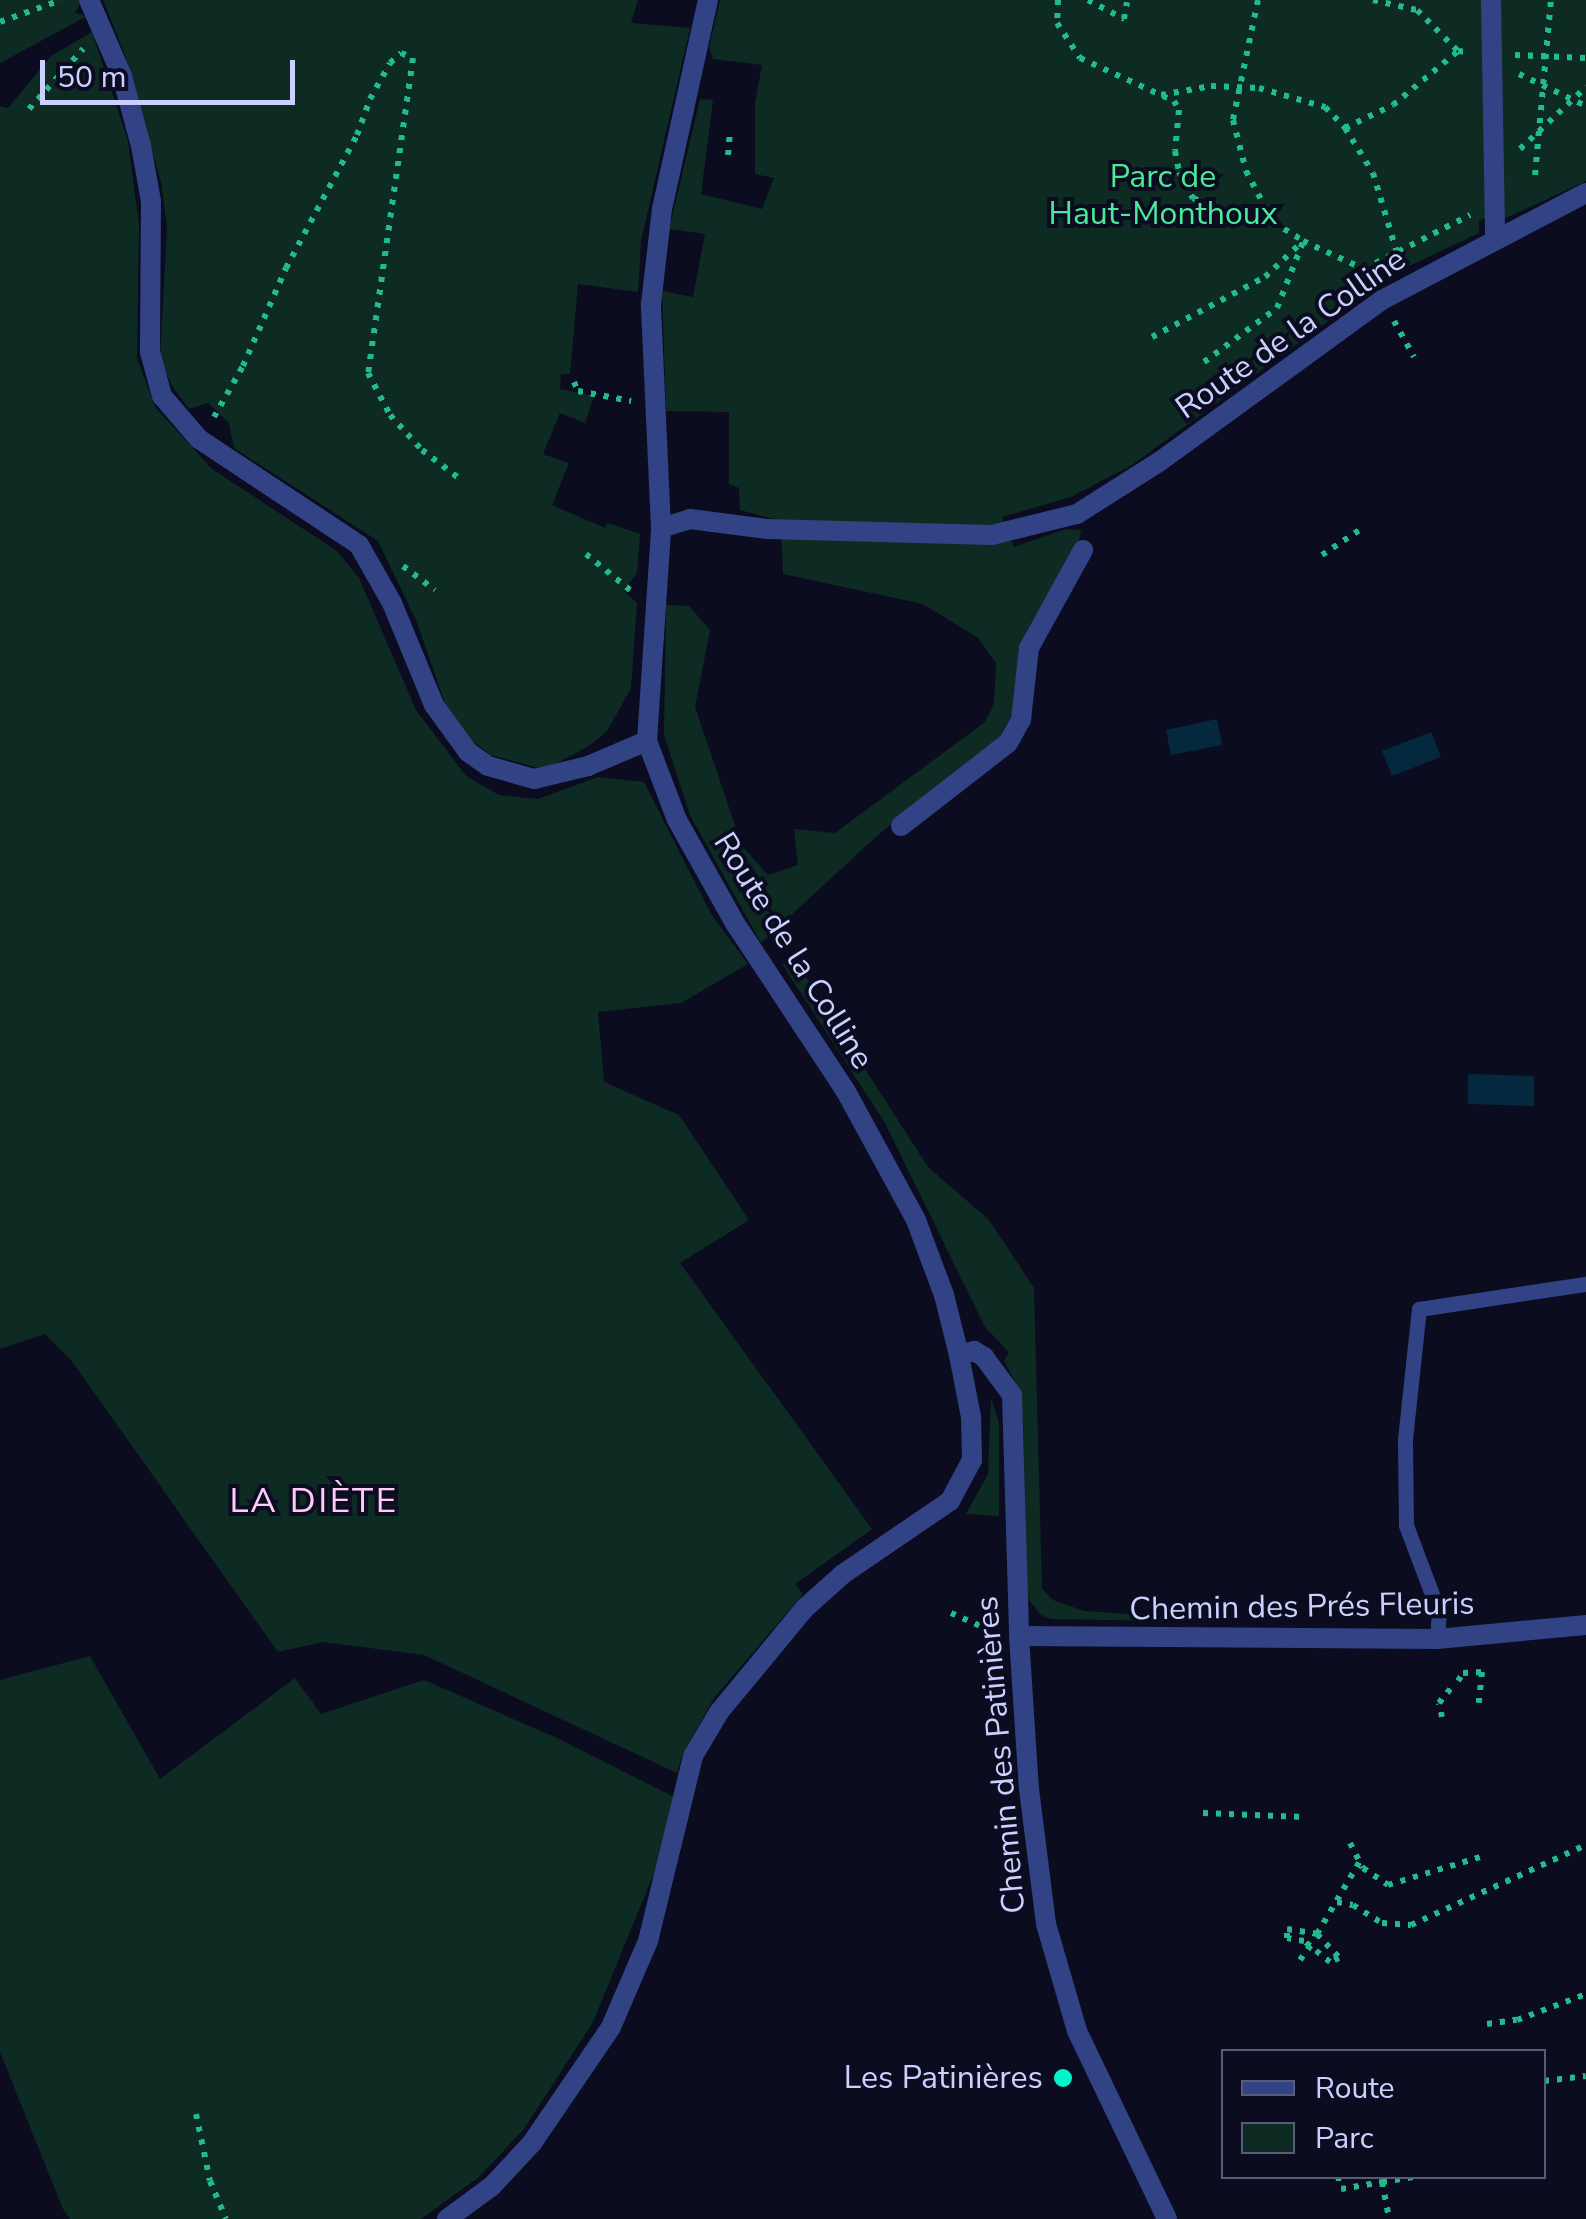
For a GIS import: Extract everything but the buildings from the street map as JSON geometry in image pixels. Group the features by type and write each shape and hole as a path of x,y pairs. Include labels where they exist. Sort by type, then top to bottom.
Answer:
{"street":[{"path":"89,0 122,76 148,182 148,321 162,396 198,438 359,545 392,603 434,705 468,752 488,766 521,777 552,777 648,740"},
{"path":"661,528 651,304 662,209 708,0"},
{"path":"1491,0 1494,240"},
{"name":"Route de la Colline","path":"448,2219 492,2186 532,2143 612,2027 648,1942 692,1756 719,1712 805,1608 843,1574 950,1501 972,1460 973,1442 959,1355 944,1296 916,1220 880,1150 791,1003 736,925 676,820 648,740 661,528 690,520 881,534 992,535 1077,514 1159,462 1382,300 1586,194"},
{"path":"901,826 1008,743 1021,720 1029,648 1083,550"},
{"name":"Chemin des Patinières","path":"959,1355 974,1351 984,1357 1012,1395 1012,1635 1046,1924 1077,2031 1167,2219"},
{"name":"Chemin des Prés Fleuris","path":"1012,1635 1437,1639 1586,1624"}],"lane":[{"path":"1437,1639 1438,1612 1411,1542 1404,1490 1419,1309 1585,1284"}],"path":[{"path":"0,22 62,0"},
{"path":"1058,0 1058,23 1080,58 1174,102 1179,110 1175,151 1184,186 1193,198 1237,218 1273,222 1303,241 1364,269 1414,357"},
{"path":"1088,0 1124,18 1127,2"},
{"path":"1258,0 1233,120 1236,146 1273,222"},
{"path":"1345,128 1393,106 1458,51 1417,10 1373,0"},
{"path":"1535,175 1551,0"},
{"path":"29,109 84,48 82,38"},
{"path":"198,438 244,366 286,268 358,135 370,99 390,63 401,54 413,58 368,373 390,415 422,450 460,479"},
{"path":"1492,57 1586,58"},
{"path":"1492,57 1586,106"},
{"path":"1159,95 1210,86 1259,88 1311,100 1345,128 1373,174 1397,253"},
{"path":"1493,174 1586,88"},
{"path":"728,155 730,134"},
{"path":"1364,269 1474,214 1491,211"},
{"path":"1152,337 1264,277 1303,241"},
{"path":"1204,362 1277,308 1303,241"},
{"path":"574,382 578,391 654,405"},
{"path":"1322,555 1364,527"},
{"path":"586,554 627,588 641,594"},
{"path":"951,1613 987,1632 1012,1635"},
{"path":"1458,1680 1463,1673 1482,1672 1479,1703"},
{"path":"1442,1718 1439,1703 1451,1688"},
{"path":"1203,1813 1304,1817"},
{"path":"1350,1843 1372,1878 1394,1886 1480,1857"},
{"path":"1337,1902 1353,1905 1382,1924 1411,1926 1586,1845"},
{"path":"1317,1934 1360,1861"},
{"path":"1287,1929 1317,1934 1339,1958 1330,1962 1311,1946 1287,1938 1287,1929"},
{"path":"1300,1960 1311,1946"},
{"path":"1487,2024 1517,2020 1586,1994"},
{"path":"1546,2081 1586,2076"},
{"path":"196,2114 210,2181 226,2219"},
{"path":"1339,2179 1341,2189 1401,2179"},
{"path":"1382,2182 1389,2219"}],"green space":[{"path":"0,0 82,0 75,13 87,16 0,63"},
{"path":"103,0 638,0 631,23 690,28 641,241 638,292 578,284 570,374 561,374 560,389 594,396 585,423 560,413 543,454 569,463 552,505 605,528 608,523 640,534 637,573 624,591 637,603 631,688 607,731 592,744 554,765 539,768 491,755 467,737 447,709 416,620 378,541 234,448 229,423 208,403 189,409 172,386 160,360 167,227 161,182 124,52"},
{"name":"Parc de Haut-Monthoux","path":"720,0 1586,0 1586,181 1506,218 1499,212 1479,221 1479,233 1390,275 1374,271 1360,279 1361,297 1132,465 1071,497 1002,517 1014,547 1066,529 1081,530 1079,542 1027,630 1018,655 1015,708 999,738 879,834 761,943 690,815 664,735 666,605 689,606 710,630 695,707 742,846 768,875 798,865 794,829 835,833 985,722 994,704 996,663 978,638 923,604 783,574 781,521 740,510 739,488 729,484 729,412 666,411 662,291 693,297 705,234 669,229 700,99 713,100 701,194 762,209 774,178 755,174 755,103 762,65 713,59 709,47"},
{"path":"92,32 128,141 139,224 137,358 155,407 212,469 337,551 359,578 416,710 466,776 499,795 538,799 598,777 644,782 711,914 748,964 681,1003 598,1012 604,1082 679,1115 749,1220 680,1263 872,1529 795,1584 803,1594 714,1698 683,1753 677,1773 424,1655 323,1642 278,1652 71,1360 45,1334 0,1349 0,106 8,108 51,56"},
{"path":"795,960 928,1167 989,1220 1034,1288 1042,1589 1053,1600 1084,1611 1159,1616 1171,1607 1171,1614 1161,1621 1051,1619 1041,1615 1027,1597 1023,1415 1016,1383 1004,1361 1009,1352 985,1327 885,1123 782,964"},
{"path":"991,1398 999,1423 999,1516 966,1514 988,1474"},
{"path":"90,1656 160,1779 295,1678 321,1714 424,1680 557,1738 674,1797 659,1861 593,2022 524,2129 479,2177 421,2219 70,2219 63,2209 0,2052 0,1680"}],"water":[{"path":"1217,719 1222,745 1171,755 1166,730"},
{"path":"1431,732 1441,757 1392,776 1382,751"},
{"path":"1468,1074 1534,1076 1534,1106 1468,1104"}],"place":[{"name":"Les Patinières","path":"1063,2078"}],"district":[{"name":"LA DIÈTE","path":"314,1501"}]}
